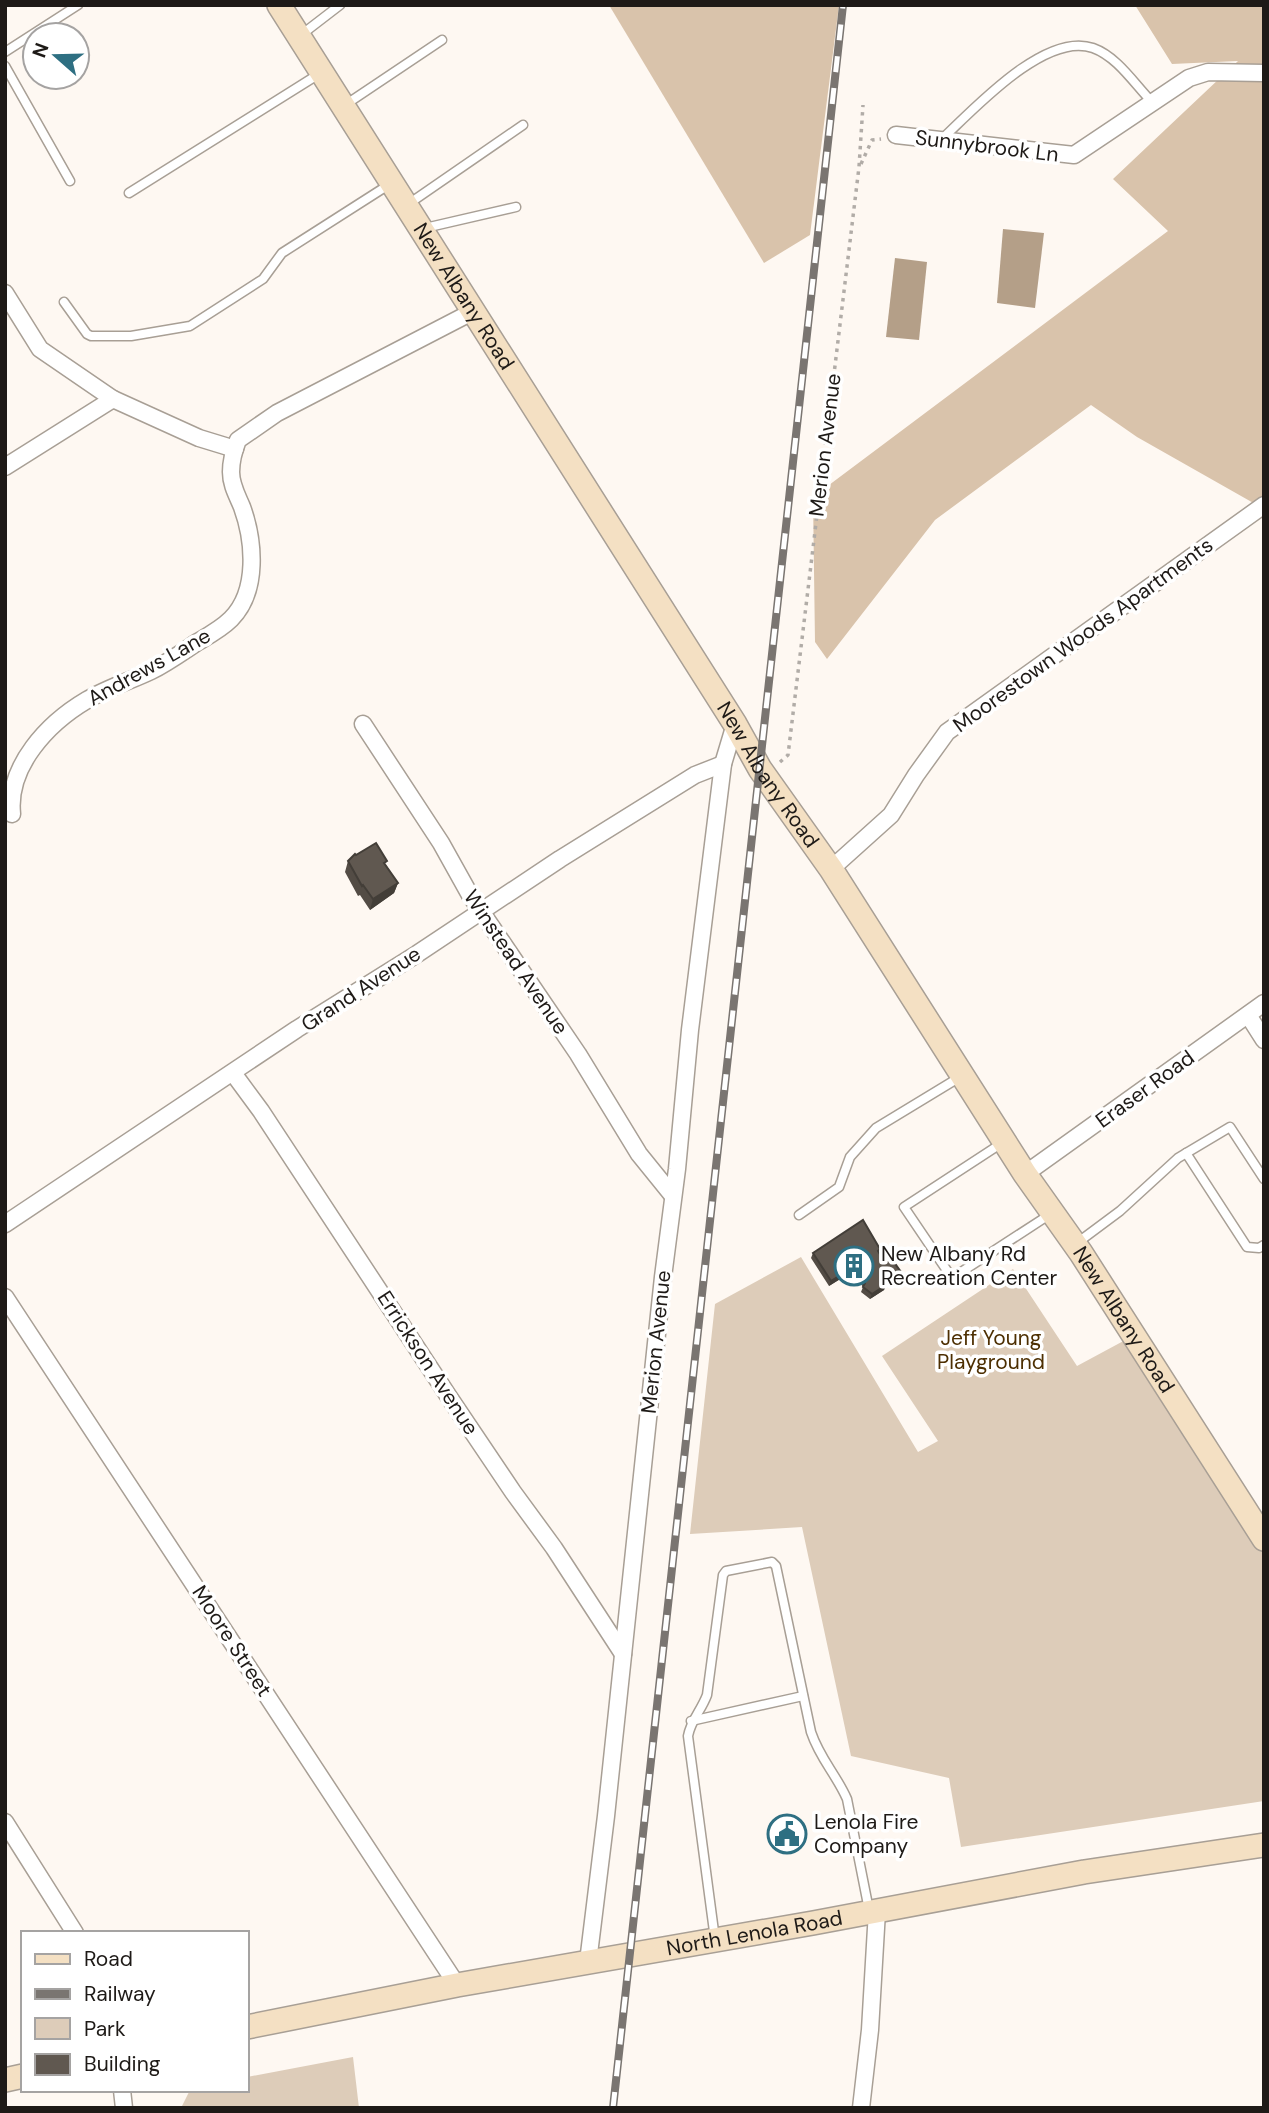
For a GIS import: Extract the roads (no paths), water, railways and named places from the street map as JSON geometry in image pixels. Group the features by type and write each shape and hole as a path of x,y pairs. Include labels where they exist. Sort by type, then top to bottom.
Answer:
{"main road":[{"name":"New Albany Road","path":"279,5 765,775 831,869 1025,1174 1075,1244 1264,1539"},
{"name":"North Lenola Road","path":"248,2027 457,1985 1128,1864 1264,1845"}],"street":[{"name":"Sunnybrook Ln","path":"896,135 1074,155 1189,78 1208,72 1264,73"},
{"path":"5,293 40,349 113,399 199,438 235,449 238,440 277,413 472,312"},
{"path":"5,467 113,399"},
{"name":"Andrews Lane","path":"12,814 13,787 25,757 44,735 87,700 153,670 215,632 233,618 244,600 249,581 251,543 241,505 234,491 231,473 235,449"},
{"name":"Moorestown Woods Apartments","path":"831,869 891,815 915,775 947,732 1264,505"},
{"name":"Winstead Avenue","path":"363,724 441,843 450,863 578,1054 639,1154 674,1196"},
{"name":"Merion Avenue","path":"587,1962 606,1816 690,1030 723,764 735,724"},
{"name":"Grand Avenue","path":"5,1224 668,791 695,775 723,764"},
{"name":"Eraser Road","path":"1025,1174 1264,1003"},
{"path":"1248,1015 1264,1040"},
{"name":"Errickson Avenue","path":"233,1073 623,1654"},
{"name":"Moore Street","path":"5,1297 457,1985"},
{"path":"5,1822 74,1931"},
{"path":"861,2108 870,2030 873,1912"}],"lane":[{"path":"5,52 78,5"},
{"path":"299,37 340,5"},
{"path":"342,106 442,40"},
{"path":"941,140 996,86 1052,51 1076,45 1093,48 1111,58 1153,103"},
{"path":"5,66 70,181"},
{"path":"129,193 321,73"},
{"path":"405,206 523,125"},
{"path":"64,303 91,336 131,336 185,329 263,279 282,253 390,184"},
{"path":"419,229 516,207"},
{"path":"799,1215 839,1187 850,1157 876,1128 962,1075"},
{"path":"1075,1244 1120,1211 1186,1153 1230,1127 1264,1179"},
{"path":"1005,1142 904,1207 952,1278 1053,1213"},
{"path":"1186,1153 1247,1247 1259,1248 1264,1245"},
{"path":"715,1940 688,1736 691,1721 703,1707 707,1696 723,1575 726,1571 772,1562 776,1566 811,1732 818,1753 847,1799 873,1912"},
{"path":"691,1721 803,1696"}],"railway":[{"path":"613,2108 843,5"}],"place":[{"name":"New Albany Rd Recreation Center","path":"854,1266"},
{"name":"Lenola Fire Company","path":"787,1834"}],"park label":[{"name":"Jeff Young Playground","path":"991,1350"}]}
